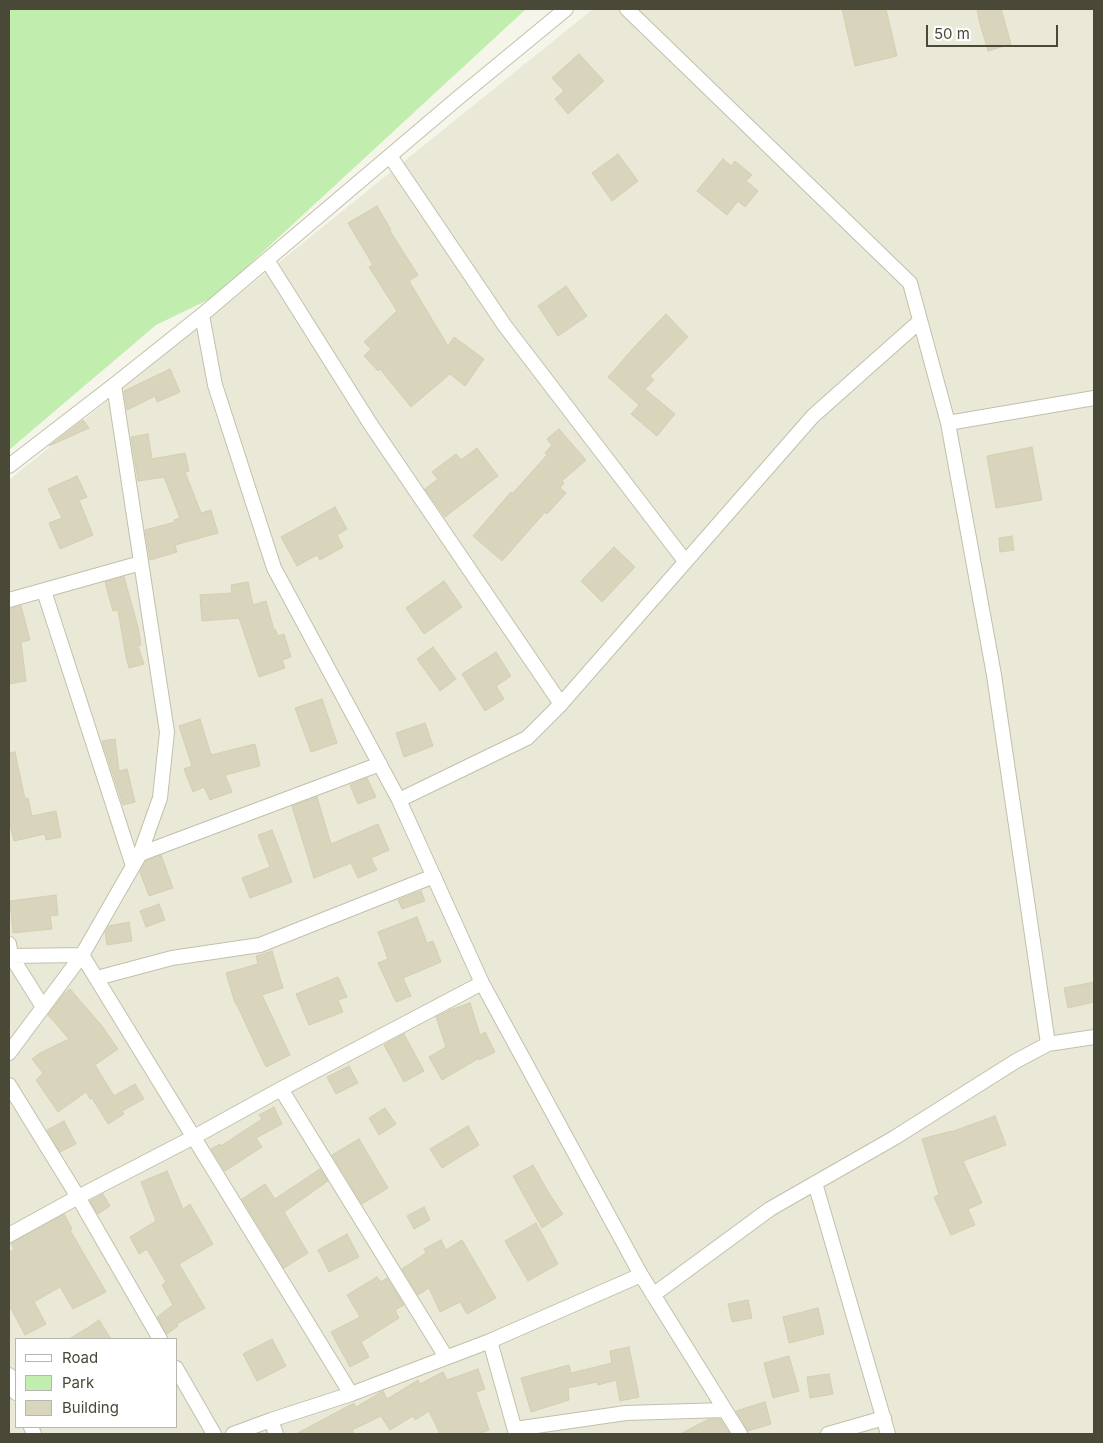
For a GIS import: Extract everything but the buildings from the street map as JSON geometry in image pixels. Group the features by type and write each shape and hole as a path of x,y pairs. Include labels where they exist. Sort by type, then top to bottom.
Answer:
{"street":[{"path":"9,466 202,316 566,9"},
{"path":"627,9 910,283 948,423 994,675 1048,1044"},
{"path":"390,156 505,326 686,561"},
{"path":"267,260 371,425 561,704"},
{"path":"202,316 215,385 274,568 399,800 482,983 640,1275 740,1434"},
{"path":"399,800 527,738 561,704 813,416 920,321"},
{"path":"9,1053 82,955 136,860 160,798 167,732 114,385"},
{"path":"948,423 1094,398"},
{"path":"9,600 141,563"},
{"path":"44,591 136,860"},
{"path":"136,860 380,764"},
{"path":"97,978 172,958 260,945 434,876"},
{"path":"10,952 82,955"},
{"path":"10,952 43,1007"},
{"path":"82,955 351,1394"},
{"path":"9,1235 482,983"},
{"path":"653,1295 770,1209 894,1138 1016,1061 1048,1044 1094,1037"},
{"path":"9,1085 78,1197 159,1338"},
{"path":"281,1089 446,1357"},
{"path":"815,1183 888,1434"},
{"path":"233,1434 351,1394 490,1341 640,1275"},
{"path":"490,1341 515,1432 626,1413 724,1410"},
{"path":"178,1371 214,1434"},
{"path":"9,1375 15,1390"},
{"path":"828,1434 884,1418"},
{"path":"270,1420 276,1434"}],"shaded area":[{"path":"593,9 1094,9 1094,1434 9,1434 9,480"}],"green space":[{"path":"9,9 526,9 214,297 156,325 9,450"}]}
